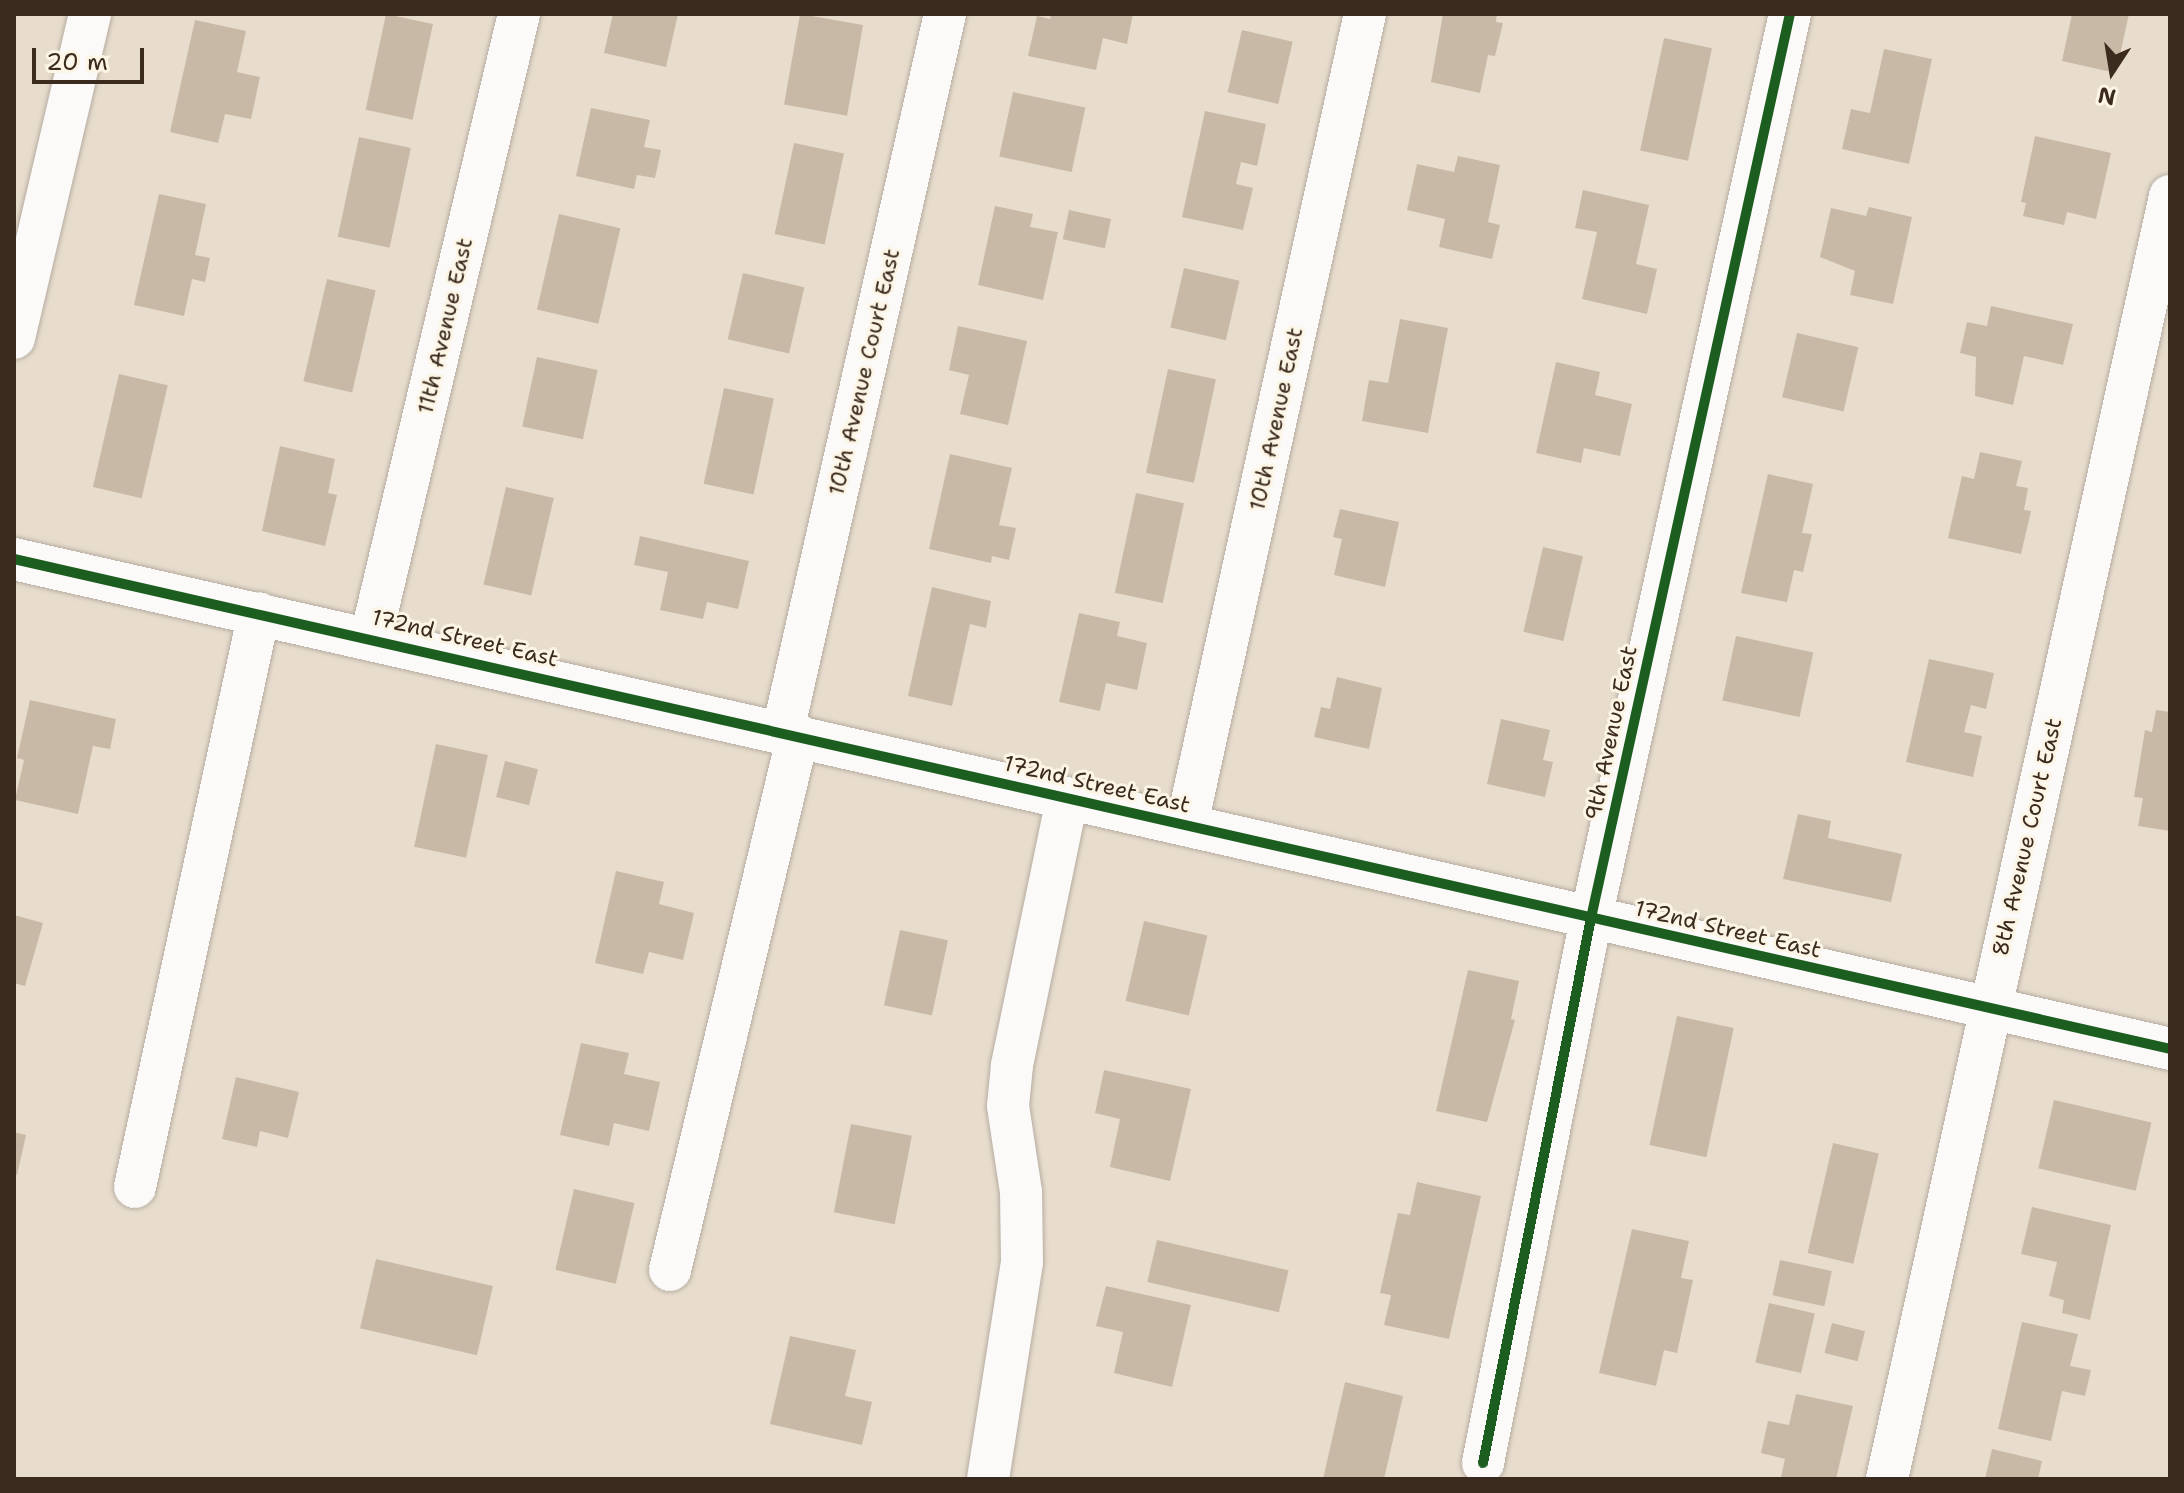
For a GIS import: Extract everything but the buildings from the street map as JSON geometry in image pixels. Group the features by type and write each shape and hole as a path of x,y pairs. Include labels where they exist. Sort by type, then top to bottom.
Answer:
{"street":[{"path":"14,338 90,14"},
{"name":"11th Avenue East","path":"371,637 519,14"},
{"name":"10th Avenue Court East","path":"670,1270 945,14"},
{"name":"10th Avenue East","path":"1187,824 1365,14"},
{"name":"9th Avenue East","path":"1483,1463 1591,918 1790,14"},
{"name":"8th Avenue Court East","path":"1887,1479 1988,1009 2170,196"},
{"name":"172nd Street East","path":"14,559 371,637 1067,799 2170,1049"},
{"path":"135,1187 259,613"},
{"path":"988,1479 1022,1262 1021,1192 1008,1106 1012,1065 1067,799"}],"cycle path":[{"path":"1483,1463 1591,918 1790,14"},
{"path":"14,559 2170,1049"}]}
